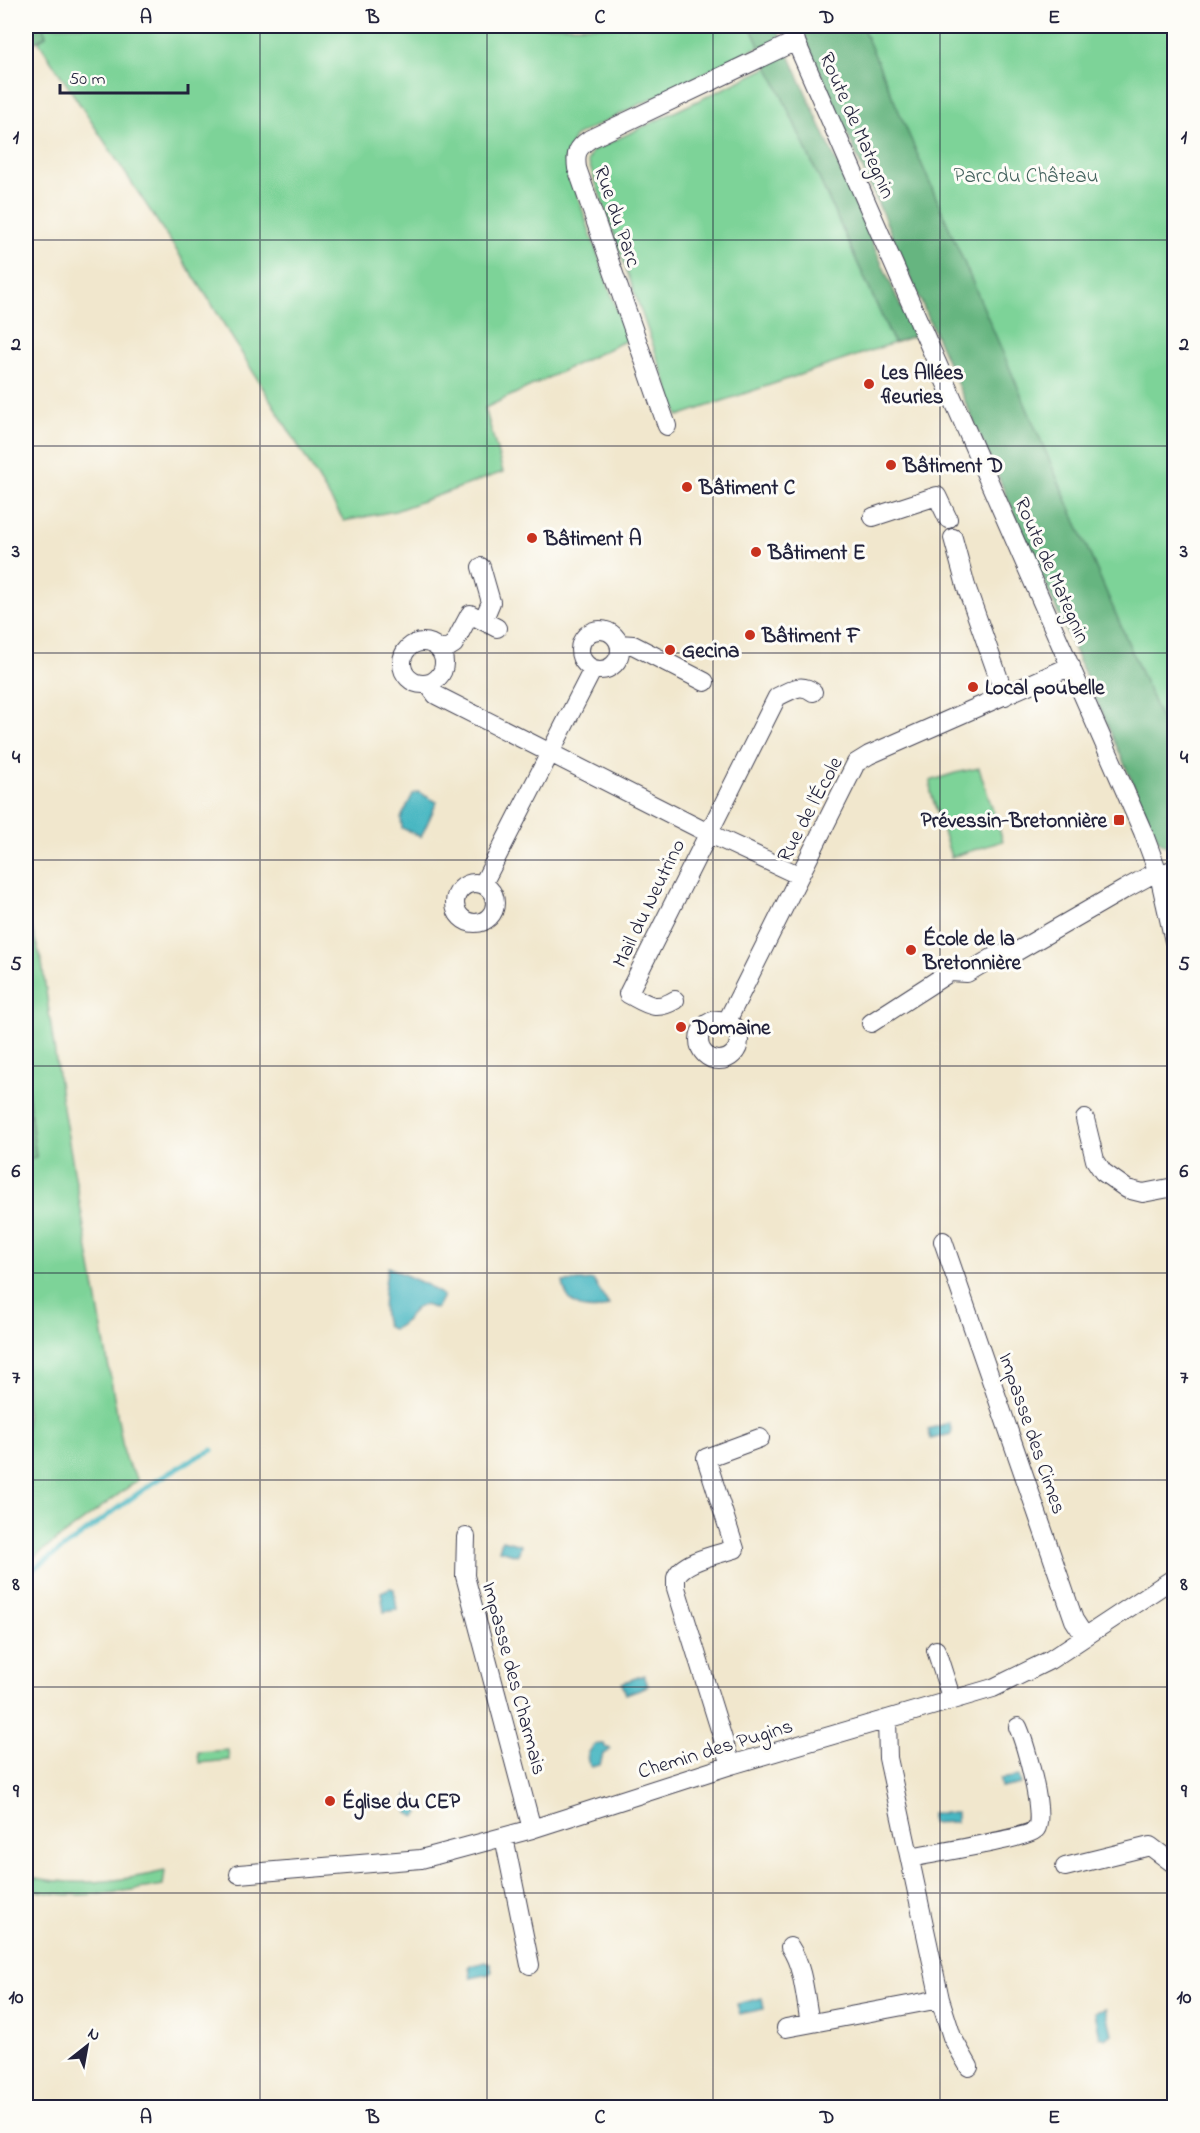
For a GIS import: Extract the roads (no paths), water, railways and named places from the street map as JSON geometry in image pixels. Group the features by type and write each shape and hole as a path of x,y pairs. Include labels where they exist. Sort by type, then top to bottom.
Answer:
{"street":[{"name":"Rue du Parc","path":"667,426 577,168 575,154 580,146 590,139 793,33"},
{"name":"Route de Mategnin","path":"793,33 1071,666 1167,872 1174,941"},
{"path":"873,517 937,496 948,519"},
{"path":"953,538 966,586 1005,696"},
{"path":"441,652 454,644 470,614 490,624 492,602 481,567"},
{"path":"593,631 609,632 619,644 620,651 616,662 605,669 593,669 581,657 582,641 593,631"},
{"path":"423,641 430,643 441,652 444,659 441,675 428,684 420,684 408,678 402,665 402,658 410,646 423,641"},
{"path":"619,644 633,645 705,682"},
{"name":"Rue de l'École","path":"727,1021 856,763 869,755 1071,666"},
{"path":"483,884 593,669"},
{"name":"Mail du Neutrino","path":"428,684 436,695 798,875"},
{"name":"Mail du Neutrino","path":"675,1000 665,1006 655,1007 628,994 769,710 777,697 800,686 807,687 813,692"},
{"path":"871,1023 950,972 967,973 996,955 1014,953 1149,876 1167,872"},
{"path":"1085,1119 1095,1160 1103,1172 1127,1190 1143,1193 1174,1190"},
{"name":"Impasse des Cimes","path":"943,1241 1074,1620 1085,1636"},
{"path":"731,1765 676,1588 676,1578 682,1569 690,1564 735,1549 706,1458 760,1438"},
{"name":"Impasse des Charmais","path":"466,1537 465,1576 532,1829"},
{"name":"Chemin des Pugins","path":"239,1874 421,1859 532,1829 731,1765 952,1700 1012,1680 1050,1660 1174,1578"},
{"path":"936,1650 952,1700"},
{"path":"887,1719 888,1758 940,1999 952,2037 969,2067"},
{"path":"911,1858 998,1841 1031,1833 1036,1829 1040,1821 1039,1809 1025,1743 1018,1726"},
{"path":"504,1837 530,1965"},
{"path":"1065,1867 1150,1846 1174,1864"},
{"path":"790,1947 798,1963 810,2023"},
{"path":"786,2028 940,1999"}],"water":[{"path":"418,792 437,802 421,837 402,828 401,818 413,794"},
{"path":"388,1267 427,1285 443,1296 436,1309 425,1305 420,1306 402,1324 393,1329 387,1326 383,1308"},
{"path":"593,1280 609,1305 586,1309 573,1303 568,1297 563,1282"},
{"path":"949,1423 951,1434 931,1439 928,1429"},
{"path":"502,1540 521,1545 518,1555 499,1550"},
{"path":"390,1588 394,1589 397,1610 384,1612 381,1592"},
{"path":"644,1675 648,1686 626,1694 622,1683"},
{"path":"596,1744 604,1744 606,1748 610,1748 603,1754 600,1765 592,1767 587,1758"},
{"path":"1019,1776 1021,1784 1001,1788 1000,1779"},
{"path":"409,1794 416,1797 419,1813 415,1817 408,1813 405,1800"},
{"path":"931,1813 956,1813 956,1822 931,1823"},
{"path":"486,1962 490,1964 492,1971 489,1974 471,1978 469,1966"},
{"path":"762,1998 764,2009 740,2014 737,2004"},
{"path":"1106,2009 1112,2034 1106,2039 1100,2037 1095,2012"}],"waterway":[{"path":"26,1573 140,1492 212,1450"}],"place":[{"name":"Les Allées fleuries","path":"869,384"},
{"name":"Bâtiment D","path":"891,465"},
{"name":"Bâtiment C","path":"687,487"},
{"name":"Bâtiment A","path":"532,538"},
{"name":"Bâtiment E","path":"756,552"},
{"name":"Bâtiment F","path":"750,635"},
{"name":"Gecina","path":"670,650"},
{"name":"Local poubelle","path":"973,687"},
{"name":"Prévessin-Bretonnière","path":"1119,820"},
{"name":"École de la Bretonnière","path":"911,950"},
{"name":"Domaine","path":"681,1027"},
{"name":"Église du CEP","path":"330,1801"}],"park label":[{"name":"Parc du Château","path":"1026,175"}]}
